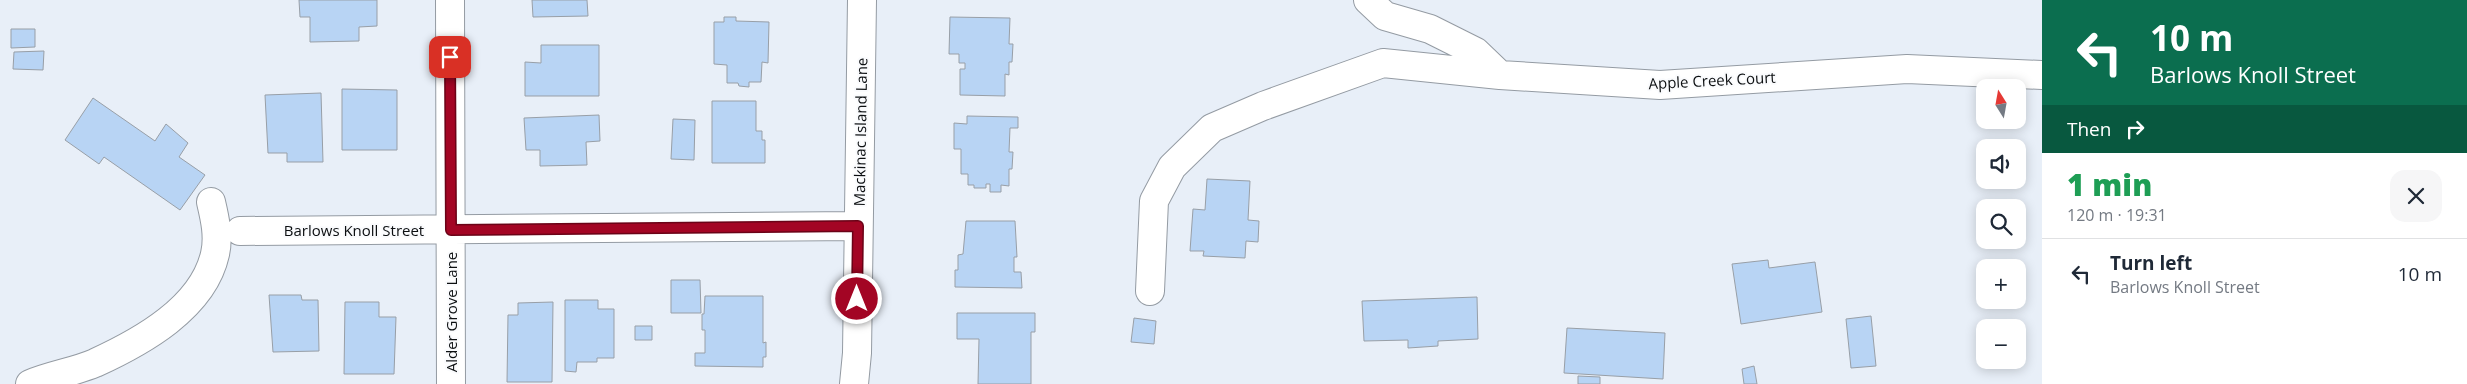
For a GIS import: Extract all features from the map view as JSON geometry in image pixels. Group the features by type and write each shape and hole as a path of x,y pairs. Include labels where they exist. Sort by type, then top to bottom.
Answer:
{"street":[{"name":"Alder Grove Lane","path":"450,0 452,384"},
{"name":"Mackinac Island Lane","path":"854,384 857,353 862,0"},
{"path":"1368,0 1385,16 1430,29 1476,52 1500,74"},
{"name":"Apple Creek Court","path":"1150,291 1154,201 1172,167 1212,128 1263,106 1383,63 1500,74 1660,85 1907,69 2042,75"},
{"path":"30,384 93,364 140,341 180,313 203,281 215,255 217,226 211,202"},
{"name":"Barlows Knoll Street","path":"240,232 858,226"}],"building":[{"path":"299,0 377,0 377,26 359,27 359,41 310,42 310,17 300,17"},
{"path":"532,0 587,0 588,16 533,17"},
{"path":"724,17 736,17 736,21 769,22 768,63 762,62 761,82 749,82 749,87 739,86 738,83 727,83 727,65 714,64 714,22 724,22"},
{"path":"950,17 1010,18 1009,44 1013,44 1012,62 1009,62 1009,75 1005,74 1005,96 960,95 960,69 965,69 965,63 959,63 959,54 949,54"},
{"path":"11,29 35,29 35,47 11,48"},
{"path":"541,45 599,45 599,96 525,96 525,62 541,63"},
{"path":"44,51 43,70 13,69 14,52"},
{"path":"342,89 397,90 397,150 342,150"},
{"path":"321,93 323,162 287,162 287,153 268,153 265,95"},
{"path":"93,98 155,141 166,124 188,143 179,157 205,175 180,210 104,157 99,164 65,140"},
{"path":"712,101 756,101 756,131 762,131 762,140 765,140 765,163 712,163"},
{"path":"599,115 600,141 586,142 587,165 540,166 540,150 526,150 524,118"},
{"path":"967,116 1018,117 1018,128 1010,128 1009,152 1013,152 1012,169 1009,169 1009,186 1001,185 1001,192 990,192 990,184 986,184 986,188 974,188 974,185 968,185 968,174 961,174 961,149 954,149 954,123 967,124"},
{"path":"673,119 695,120 694,160 671,159"},
{"path":"1207,179 1250,181 1248,220 1259,221 1258,242 1246,241 1245,258 1203,256 1204,251 1190,251 1193,209 1205,210"},
{"path":"966,221 1015,221 1017,257 1014,257 1014,272 1021,272 1022,288 955,287 955,270 958,270 958,255 963,254"},
{"path":"1768,260 1769,268 1815,262 1822,312 1741,324 1732,264"},
{"path":"671,280 700,280 701,313 671,313"},
{"path":"269,295 301,295 302,300 318,300 319,351 273,352"},
{"path":"705,296 763,296 763,343 766,342 766,357 763,357 763,367 695,366 695,353 705,353 705,330 702,330 702,314 704,314"},
{"path":"1477,297 1478,339 1438,341 1438,346 1408,348 1408,340 1364,341 1362,301"},
{"path":"565,300 598,300 598,309 614,309 614,358 597,358 597,362 577,362 576,372 565,371"},
{"path":"345,302 379,302 379,317 396,317 394,374 344,374"},
{"path":"553,302 552,382 507,382 508,315 518,315 518,303"},
{"path":"957,313 1035,313 1035,332 1031,332 1031,384 978,384 979,339 957,339"},
{"path":"1871,316 1876,366 1851,368 1846,319"},
{"path":"1134,318 1156,321 1154,344 1131,342"},
{"path":"635,326 652,326 652,340 635,340"},
{"path":"1567,328 1665,333 1663,379 1564,373"},
{"path":"1754,366 1757,384 1744,384 1742,369"},
{"path":"1578,376 1600,377 1600,384 1578,384"}],"route":[{"path":"450,57 451,230 858,226 857,299"}]}
